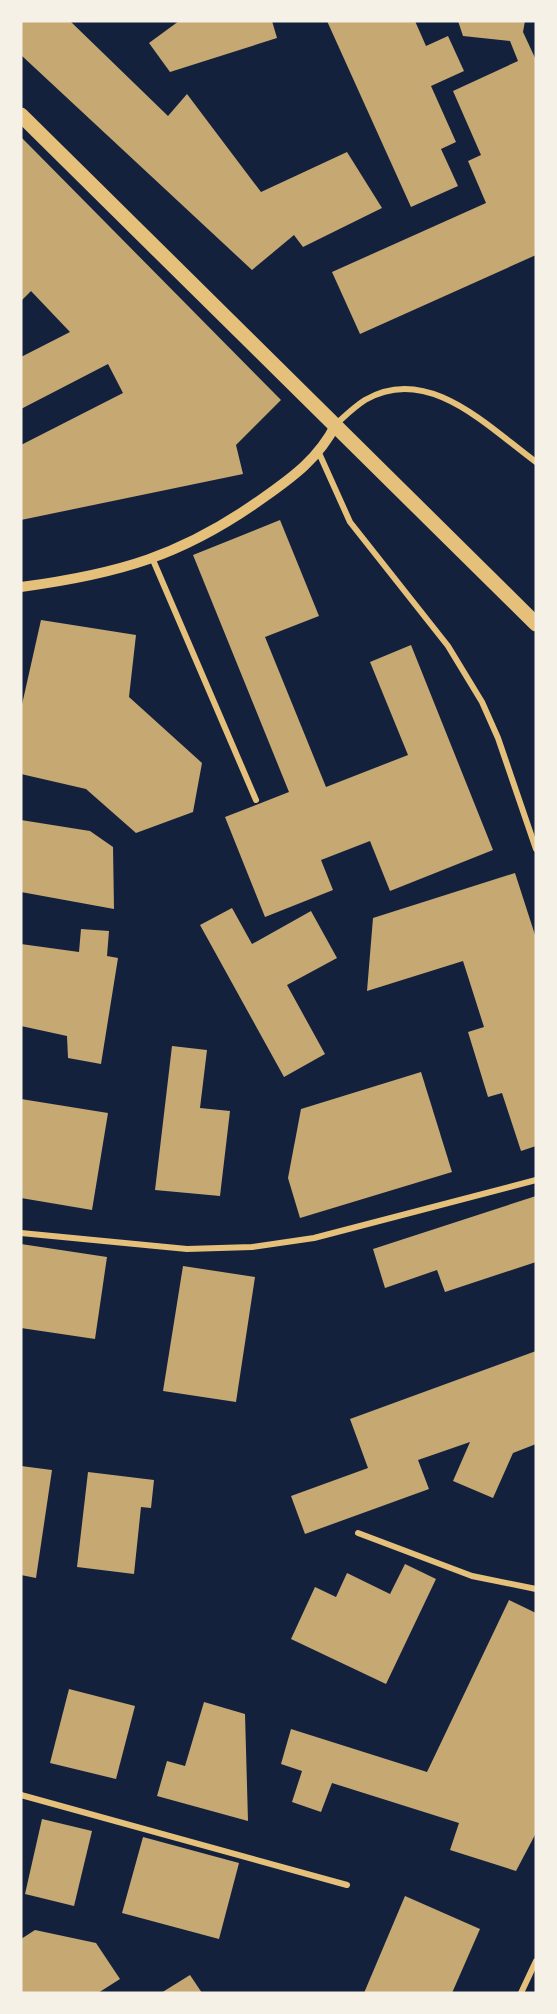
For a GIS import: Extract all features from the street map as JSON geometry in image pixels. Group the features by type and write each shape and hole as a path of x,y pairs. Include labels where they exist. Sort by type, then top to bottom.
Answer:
{"main road":[{"path":"21,115 536,624"}],"street":[{"path":"21,587 102,575 153,560 182,548 240,515 293,477 319,453 336,424 365,400 405,387 439,395 494,430 536,462"},
{"path":"319,453 350,522 448,646 477,692 498,738 536,849"},
{"path":"153,560 256,800"},
{"path":"21,1233 187,1249 252,1247 314,1238 536,1180"},
{"path":"358,1533 472,1576 536,1589"},
{"path":"21,1795 347,1885"},
{"path":"521,1993 536,1961"}],"building":[{"path":"21,21 70,21 168,116 187,94 261,192 347,152 382,208 303,247 294,235 252,270 21,55"},
{"path":"179,21 272,21 277,38 170,72 149,43"},
{"path":"327,21 415,21 426,46 448,36 464,71 431,86 456,142 441,149 458,186 411,207"},
{"path":"458,21 525,21 523,32 536,60 536,255 360,334 332,272 486,203 468,161 481,155 453,91 518,61 510,41 463,36"},
{"path":"21,137 281,400 236,445 243,474 21,520 21,445 123,393 108,364 21,409 21,357 70,332 31,291 21,301"},
{"path":"280,520 319,616 265,637 326,787 408,755 370,662 411,645 493,850 390,891 370,841 321,860 333,890 265,917 225,817 289,792 193,555"},
{"path":"41,620 136,635 129,697 202,763 193,812 136,833 86,789 21,774 21,709"},
{"path":"21,820 90,831 113,847 114,909 21,892"},
{"path":"515,873 536,938 536,1146 521,1151 502,1093 488,1097 468,1032 484,1027 463,961 367,991 373,918"},
{"path":"232,908 252,944 311,911 337,958 287,985 325,1054 284,1077 200,925"},
{"path":"81,929 109,931 107,956 118,958 101,1064 68,1058 67,1036 21,1026 21,944 79,952"},
{"path":"172,1046 207,1050 200,1108 230,1111 220,1196 155,1190"},
{"path":"421,1072 452,1172 300,1218 288,1178 301,1109"},
{"path":"21,1099 108,1113 92,1210 21,1198"},
{"path":"536,1196 536,1262 445,1292 437,1270 385,1288 373,1249"},
{"path":"21,1244 107,1257 95,1339 21,1328"},
{"path":"183,1266 255,1277 236,1402 163,1391"},
{"path":"536,1351 536,1444 513,1453 493,1498 453,1481 470,1442 418,1460 429,1489 305,1534 291,1496 368,1468 350,1419"},
{"path":"21,1466 52,1470 36,1578 21,1575"},
{"path":"88,1472 154,1480 151,1508 141,1507 134,1574 77,1567"},
{"path":"405,1564 436,1579 386,1684 291,1639 315,1587 336,1597 347,1573 390,1594"},
{"path":"509,1600 536,1613 536,1833 516,1871 450,1850 459,1823 332,1783 321,1812 292,1802 302,1771 281,1764 291,1729 427,1772"},
{"path":"69,1689 135,1706 116,1779 50,1763"},
{"path":"204,1702 245,1714 248,1821 157,1796 167,1761 185,1766"},
{"path":"42,1819 92,1831 74,1906 25,1894"},
{"path":"143,1837 239,1863 219,1939 122,1913"},
{"path":"405,1896 480,1929 452,1993 364,1993"},
{"path":"35,1930 96,1943 120,1979 98,1993 21,1993 21,1939"},
{"path":"190,1975 202,1993 161,1993"}]}
